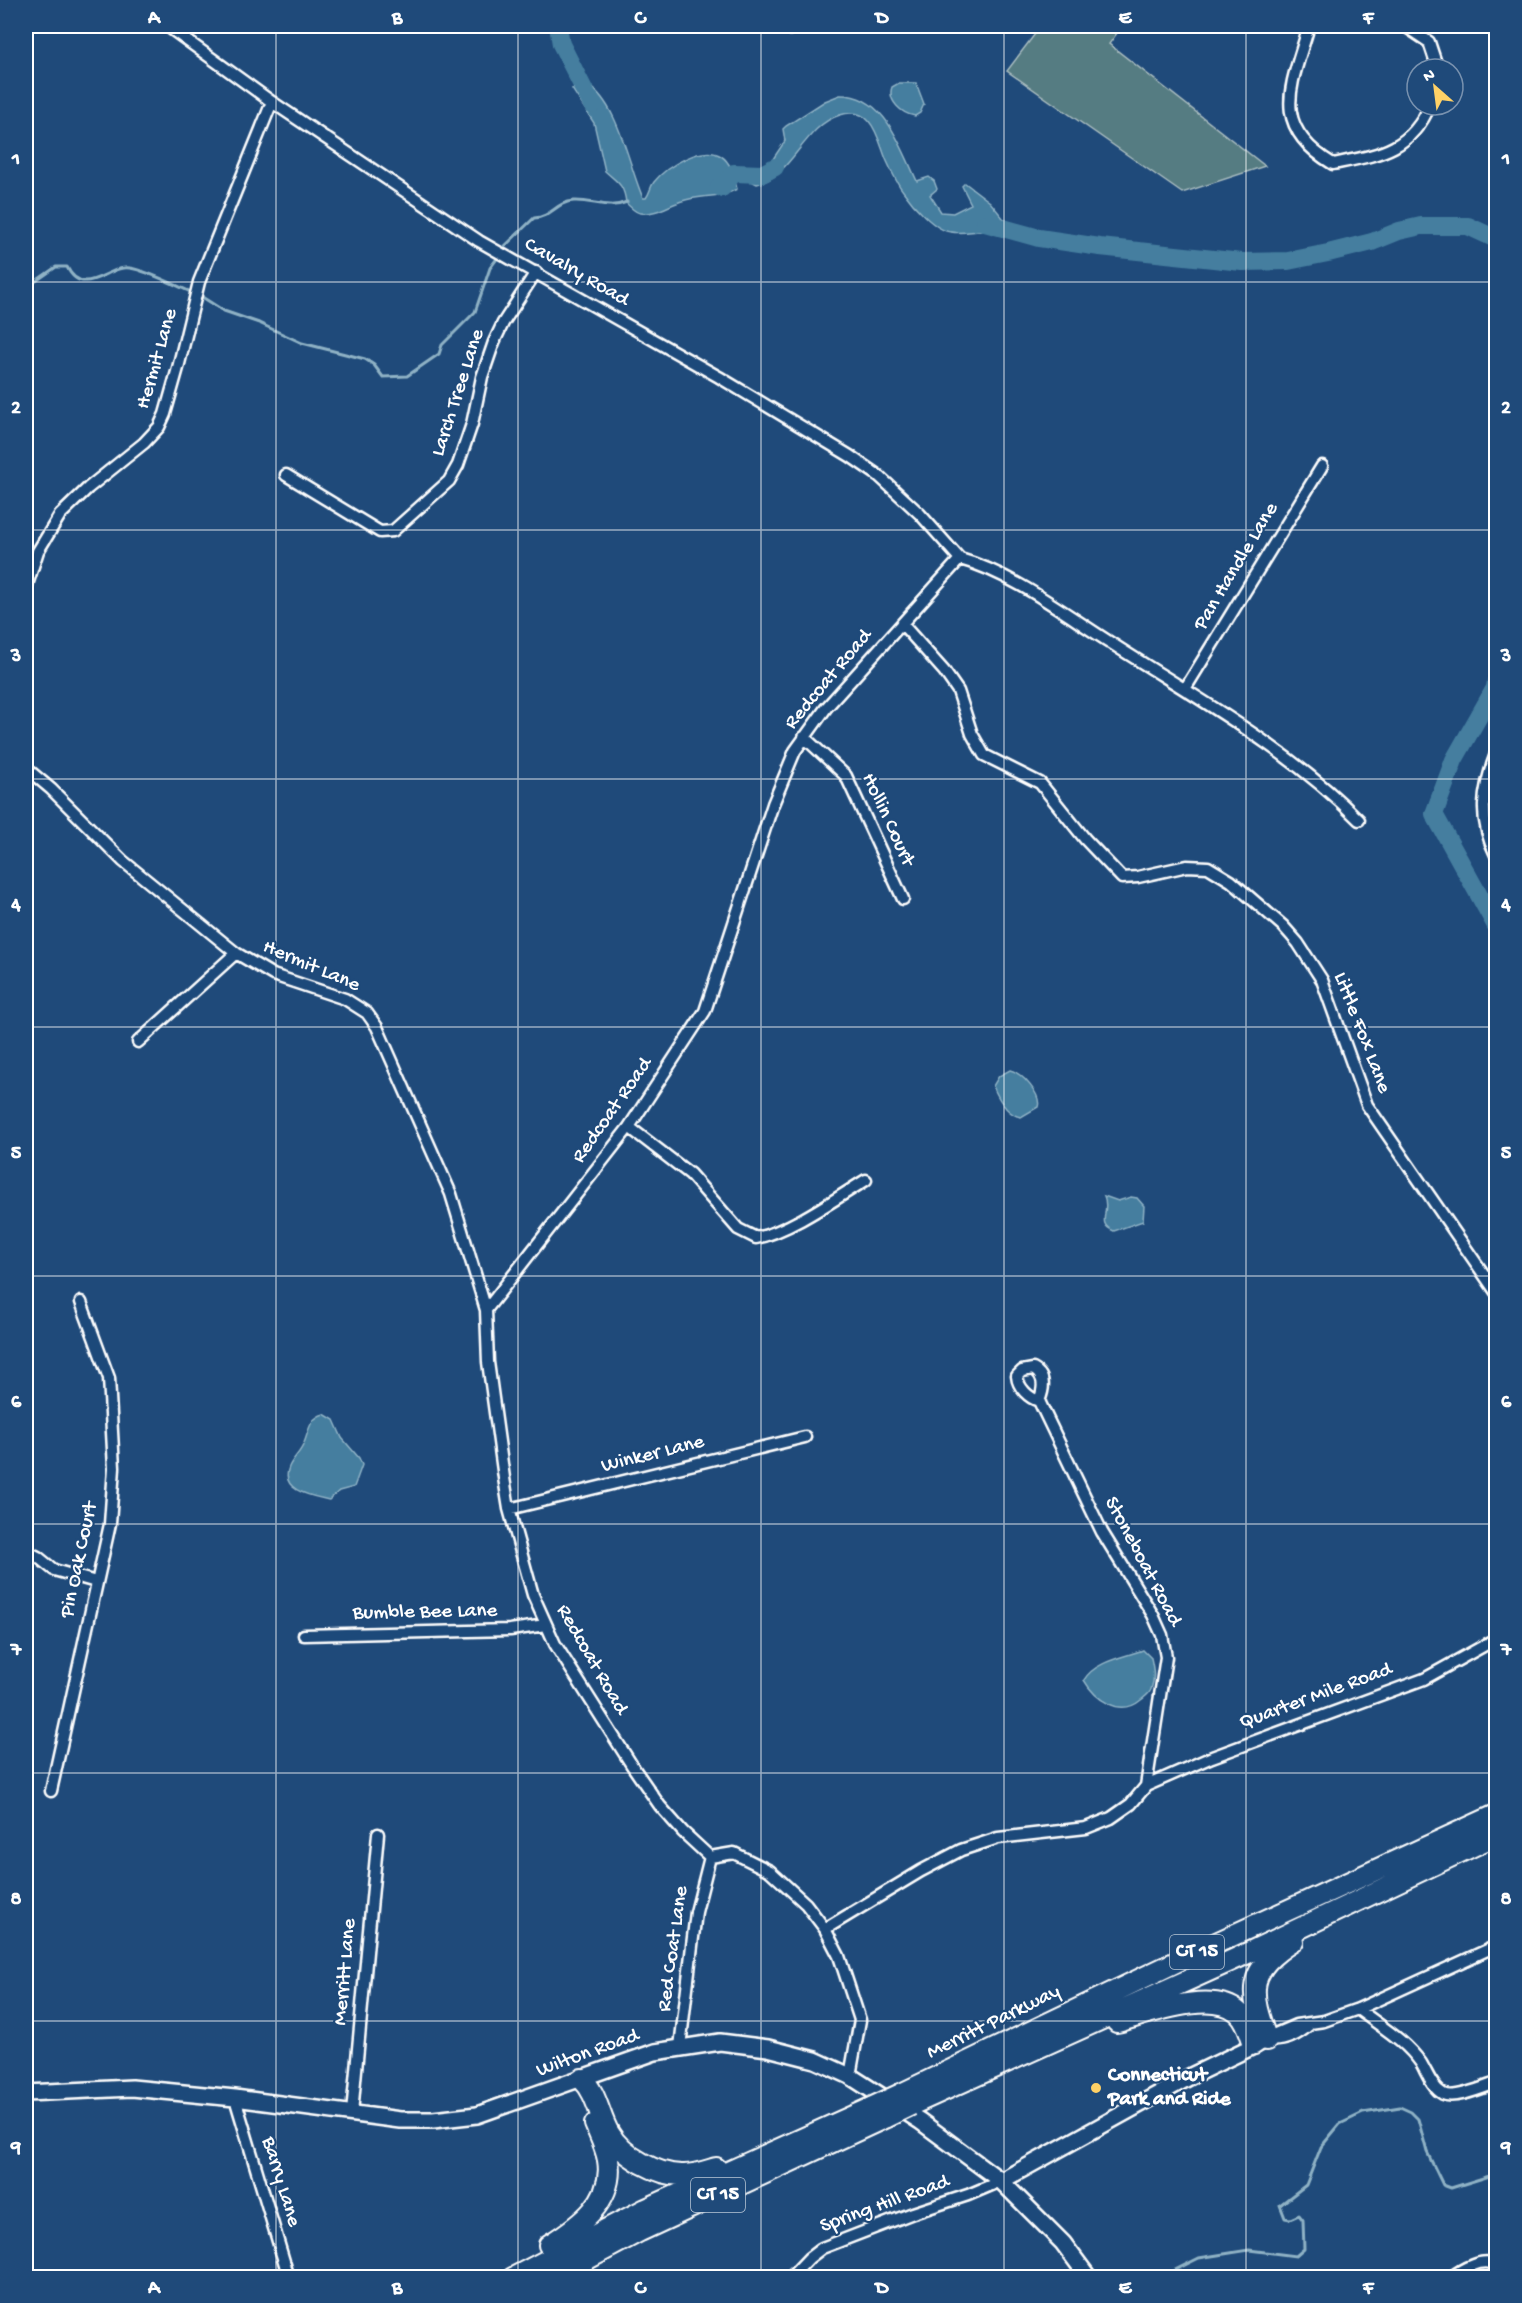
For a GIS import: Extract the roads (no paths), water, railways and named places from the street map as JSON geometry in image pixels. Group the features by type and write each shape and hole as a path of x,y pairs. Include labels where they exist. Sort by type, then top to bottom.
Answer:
{"highway":[{"name":"Merritt Parkway","path":"552,2277 1201,1950 1497,1815"},
{"name":"Merritt Parkway","path":"906,2100 1024,2054 1235,1959 1497,1835"},
{"path":"1261,2042 1254,1999 1255,1982 1263,1965 1280,1950 1316,1928 1465,1850"},
{"path":"1024,2054 1104,2026 1200,2002 1221,2003 1237,2011 1261,2042"},
{"path":"582,2079 592,2093 609,2134 621,2149 660,2171 684,2175 706,2171 733,2164 811,2135"},
{"path":"497,2277 569,2232 593,2212 601,2199 606,2183 608,2160 584,2096 582,2079"},
{"name":"Merritt Parkway","path":"513,2277 646,2209 811,2135 880,2112"}],"main road":[{"name":"Wilton Road","path":"26,2093 132,2088 235,2098 400,2120 433,2120 477,2115 655,2052 720,2042 768,2048 815,2060 850,2076 920,2121 1001,2181 1063,2243 1089,2277"},
{"path":"1001,2181 1172,2086 1261,2042"}],"street":[{"name":"Cavalry Road","path":"167,26 272,102 479,241 719,377 850,456 879,476 920,514 960,559"},
{"path":"1309,26 1290,94 1290,114 1301,137 1315,153 1333,164 1382,153 1402,143 1419,128 1424,117"},
{"path":"1405,26 1413,29 1429,42 1434,57"},
{"name":"Hermit Lane","path":"26,588 27,573 60,515 88,488 144,443 159,427 165,414 200,282 272,102"},
{"name":"Larch Tree Lane","path":"286,475 380,532 393,531 448,481 458,465 472,424 482,377 494,342 503,323 536,272"},
{"name":"Pan Handle Lane","path":"1185,689 1322,466"},
{"path":"960,559 982,565 1053,606 1185,689 1309,774 1359,820"},
{"name":"Redcoat Road","path":"710,1857 683,1832 653,1796 574,1674 546,1625 523,1567 509,1509 488,1362 486,1310 629,1127 705,1011 773,804 785,771 804,737 826,708 960,559"},
{"name":"Little Fox Lane","path":"903,625 944,671 957,691 972,734 984,755 1040,783 1085,839 1122,878 1138,877 1187,866 1208,867 1231,881 1283,926 1298,943 1322,980 1367,1105 1497,1292"},
{"name":"Hollin Court","path":"804,737 846,776 903,899"},
{"path":"1497,754 1486,785 1483,813 1486,832 1497,855"},
{"name":"Hermit Lane","path":"26,768 51,789 123,861 236,953 273,975 326,991 345,999 367,1013 377,1027 451,1194 486,1310"},
{"path":"138,1042 236,953"},
{"path":"629,1127 690,1174 738,1229 756,1238 775,1232 866,1180"},
{"name":"Pin Oak Court","path":"51,1791 110,1524 113,1494 114,1432 109,1378 81,1302"},
{"name":"Stoneboat Road","path":"1039,1401 1102,1532 1153,1615 1162,1635 1166,1657 1146,1786"},
{"name":"Winker Lane","path":"509,1509 805,1437"},
{"path":"26,1551 54,1570 96,1582"},
{"name":"Bumble Bee Lane","path":"304,1635 510,1630 546,1625"},
{"name":"Quarter Mile Road","path":"1146,1786 1212,1756 1424,1679 1497,1639"},
{"path":"825,1929 961,1850 998,1838 1086,1828 1111,1818 1131,1804 1146,1786"},
{"name":"Merritt Lane","path":"352,2113 378,1834"},
{"path":"710,1857 734,1853 770,1871 806,1904 825,1929 839,1956 860,2020 850,2076"},
{"name":"Red Coat Lane","path":"680,2047 696,1912 710,1857"},
{"path":"1261,2042 1296,2025 1309,2025 1358,2009 1497,1946"},
{"path":"1358,2009 1402,2041 1414,2053 1432,2083 1442,2094 1451,2096 1497,2083"},
{"name":"Barry Lane","path":"235,2098 289,2277"},
{"name":"Spring Hill Road","path":"790,2277 822,2248 1001,2181"},
{"path":"1450,2277 1474,2265 1492,2263 1497,2265"}],"water":[{"path":"899,83 916,83 924,104 920,113 915,116 901,110 894,102 892,87"},
{"path":"587,84 598,93 615,120 643,198 646,198 654,182 675,164 704,153 713,153 725,159 732,171 737,189 724,194 682,201 651,213 635,211 626,203 624,192 619,184 605,171 594,123 572,89"},
{"path":"840,95 856,97 869,103 880,113 897,139 917,181 929,177 934,181 937,189 930,195 941,212 953,213 971,204 962,186 965,183 990,202 1003,218 1012,224 1005,233 991,230 951,232 931,222 900,187 876,132 866,118 859,114 840,115 827,121 816,129 780,172 757,184 753,182 753,174 766,168 785,141 783,129 786,126 825,101"},
{"path":"1010,1070 1020,1075 1030,1085 1037,1097 1038,1107 1021,1117 1007,1109 1000,1101 993,1086 999,1076"},
{"path":"1104,1196 1118,1201 1131,1197 1137,1198 1144,1206 1143,1221 1114,1231 1108,1228 1104,1221 1106,1202"},
{"path":"324,1414 334,1420 342,1438 362,1465 354,1487 339,1491 329,1500 299,1491 289,1482 287,1475 289,1467 303,1446 312,1422"},
{"path":"1143,1650 1151,1658 1153,1682 1148,1694 1133,1705 1117,1707 1109,1704 1095,1694 1084,1680 1095,1668"}],"waterway":[{"path":"558,26 561,44 592,105"},
{"path":"719,187 722,188 734,173 762,174 775,167"},
{"path":"505,246 534,218 545,215 568,202 581,201 607,205 627,202"},
{"path":"985,223 1039,238 1242,262 1288,261 1328,253 1421,226 1468,226 1496,239"},
{"path":"199,295 224,311 259,323 302,343 365,359 374,365 383,377 407,376 439,354 442,345 475,312 490,268 496,260"},
{"path":"26,288 56,267 67,267 73,276 81,281 89,281 122,268 130,268 153,275 193,293"},
{"path":"1496,681 1495,688 1454,760 1434,814 1496,926"},
{"path":"1159,2278 1199,2258 1249,2250 1296,2256 1304,2249 1303,2220 1299,2215 1290,2219 1285,2218 1280,2205 1306,2185 1321,2147 1340,2124 1363,2113 1400,2107 1411,2112 1418,2119 1427,2152 1443,2185 1451,2188 1496,2174"}],"place":[{"name":"Connecticut Park and Ride","path":"1096,2088"}]}
